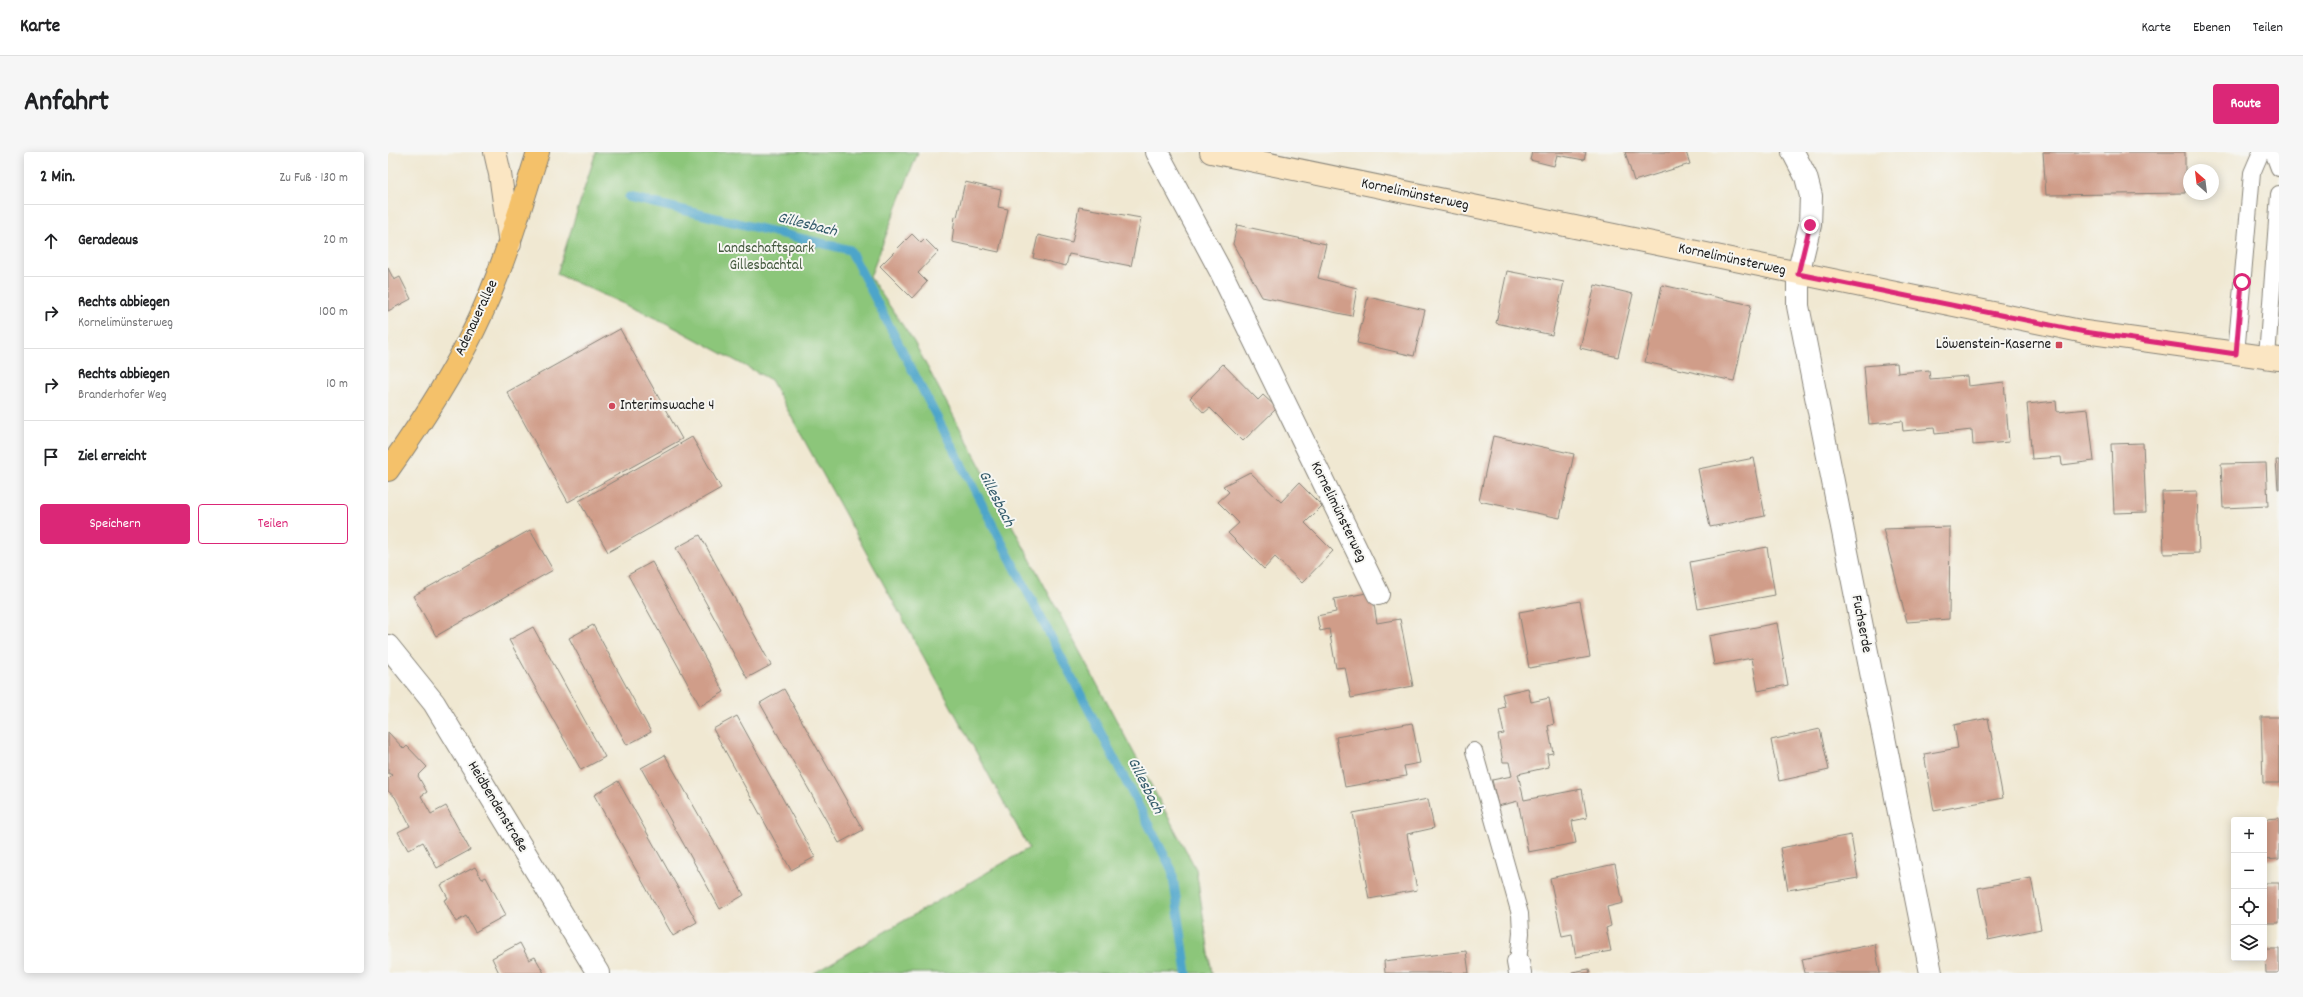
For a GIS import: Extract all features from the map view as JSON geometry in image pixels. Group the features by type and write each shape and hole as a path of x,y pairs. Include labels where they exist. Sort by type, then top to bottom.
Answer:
{"main road":[{"name":"Adenauerallee","path":"388,470 428,414 474,330 510,244 538,152"}],"street":[{"path":"495,152 500,174 510,244"},
{"name":"Kornelimünsterweg","path":"1157,152 1220,270 1378,594"},
{"name":"Kornelimünsterweg","path":"1211,152 1233,154 1798,274 2085,332 2273,358"},
{"name":"Fuchserde","path":"1793,152 1806,177 1811,196 1810,225 1798,274 1798,306 1931,973"},
{"name":"Heidbendenstraße","path":"388,646 434,703 598,973"}],"lane":[{"path":"2236,354 2252,173 2261,152"},
{"path":"2273,152 2279,168"},
{"path":"2273,358 2279,194"},
{"path":"1474,751 1520,914 1521,933 1519,967"}],"green space":[{"name":"Landschaftspark Gillesbachtal","path":"596,152 918,152 870,277 914,342 1196,869 1212,973 814,973 1029,848 771,380 666,323 557,274"}],"building":[{"path":"1532,152 1586,152 1584,160 1557,155 1554,166 1530,160"},
{"path":"1625,152 1686,152 1690,164 1634,181"},
{"path":"2043,152 2185,152 2185,164 2183,164 2183,193 2046,195"},
{"path":"965,182 1001,190 998,207 1008,209 999,252 952,242 955,216 957,217"},
{"path":"1079,207 1141,218 1131,266 1069,254 1066,266 1033,258 1038,235 1072,243"},
{"path":"1237,225 1326,244 1318,278 1357,288 1352,316 1262,297 1233,244"},
{"path":"912,234 921,243 925,239 938,252 918,273 927,282 912,298 880,266"},
{"path":"388,268 394,280 400,277 411,299 388,311"},
{"path":"1507,271 1564,282 1552,335 1496,323"},
{"path":"1595,285 1633,294 1618,357 1580,348"},
{"path":"1662,285 1751,305 1734,381 1645,362"},
{"path":"1368,297 1425,310 1414,356 1357,343"},
{"path":"620,329 682,439 568,502 507,392"},
{"path":"1897,363 1898,373 1929,370 1930,379 1967,376 1968,386 2004,382 2009,442 1973,445 1972,430 1935,434 1934,428 1903,431 1902,421 1869,424 1864,366"},
{"path":"1223,364 1258,400 1263,395 1277,408 1243,441 1210,408 1204,413 1190,398"},
{"path":"2056,401 2057,412 2088,409 2094,461 2062,465 2061,457 2032,459 2027,404"},
{"path":"1493,436 1574,454 1560,518 1479,501"},
{"path":"692,437 721,488 608,552 579,501"},
{"path":"2143,443 2146,512 2114,513 2111,444"},
{"path":"1754,458 1765,516 1710,527 1698,469"},
{"path":"2276,460 2279,460 2279,489 2278,489"},
{"path":"2266,463 2268,506 2223,508 2221,464"},
{"path":"1250,472 1281,502 1299,483 1322,506 1305,523 1333,551 1302,583 1275,557 1264,569 1228,533 1239,523 1218,502 1229,492 1223,486"},
{"path":"2197,491 2199,553 2164,554 2162,492"},
{"path":"1950,527 1949,619 1907,622 1883,529"},
{"path":"530,530 553,570 436,636 413,596"},
{"path":"700,535 771,665 747,678 676,548"},
{"path":"1767,547 1775,595 1698,609 1690,562"},
{"path":"652,562 724,692 700,706 628,575"},
{"path":"1372,592 1377,623 1400,619 1413,686 1351,698 1345,667 1336,668 1329,629 1320,631 1317,616 1336,612 1334,599"},
{"path":"1580,601 1590,657 1529,668 1519,612"},
{"path":"1777,623 1788,685 1758,691 1752,658 1714,665 1709,636"},
{"path":"593,625 651,732 627,745 569,638"},
{"path":"533,627 605,757 581,770 509,640"},
{"path":"1528,688 1531,702 1549,698 1554,724 1548,726 1553,753 1547,754 1549,767 1518,774 1524,800 1582,789 1587,818 1572,821 1576,843 1528,852 1518,801 1498,806 1492,780 1512,776 1509,762 1503,762 1498,735 1504,734 1499,709 1505,707 1502,694"},
{"path":"784,689 863,830 839,843 760,703"},
{"path":"737,716 815,857 791,870 713,729"},
{"path":"2261,717 2279,717 2279,783 2263,783"},
{"path":"1988,718 2003,798 1934,811 1924,754 1958,748 1954,725"},
{"path":"1412,723 1420,763 1404,766 1406,776 1345,787 1336,737"},
{"path":"1820,729 1829,770 1779,781 1771,740"},
{"path":"388,732 404,749 407,746 427,767 418,776 427,792 421,796 431,814 446,806 470,850 437,868 423,842 408,850 398,832 410,826 395,797 388,791 388,779 392,775 388,773"},
{"path":"665,755 744,895 720,909 641,768"},
{"path":"618,781 697,922 673,936 594,795"},
{"path":"1428,799 1434,828 1407,834 1417,890 1369,899 1353,813"},
{"path":"2279,818 2279,859 2267,860 2267,819"},
{"path":"1851,835 1858,878 1788,890 1780,848"},
{"path":"1615,864 1623,903 1607,907 1611,926 1606,928 1611,951 1576,957 1572,934 1562,936 1550,878"},
{"path":"475,867 482,879 486,877 506,915 475,932 466,916 456,922 444,900 448,898 441,885"},
{"path":"2031,878 2041,929 1988,940 1978,888"},
{"path":"2267,883 2279,883 2279,923 2267,923"},
{"path":"520,943 529,960 535,957 544,973 499,973 492,958"},
{"path":"1875,944 1880,973 1805,973 1802,959"},
{"path":"2267,949 2279,949 2279,973 2266,973"},
{"path":"1466,951 1469,973 1385,973 1384,961"},
{"path":"1589,969 1590,973 1572,973 1572,972"}],"waterway":[{"name":"Gillesbach","path":"629,197 850,250 1172,870 1187,973"}],"place":[{"name":"Löwenstein-Kaserne","path":"2059,345"},
{"name":"Interimswache 4","path":"612,406"}],"route":[{"path":"1810,225 1798,274 2085,332 2236,354 2242,282"}]}
